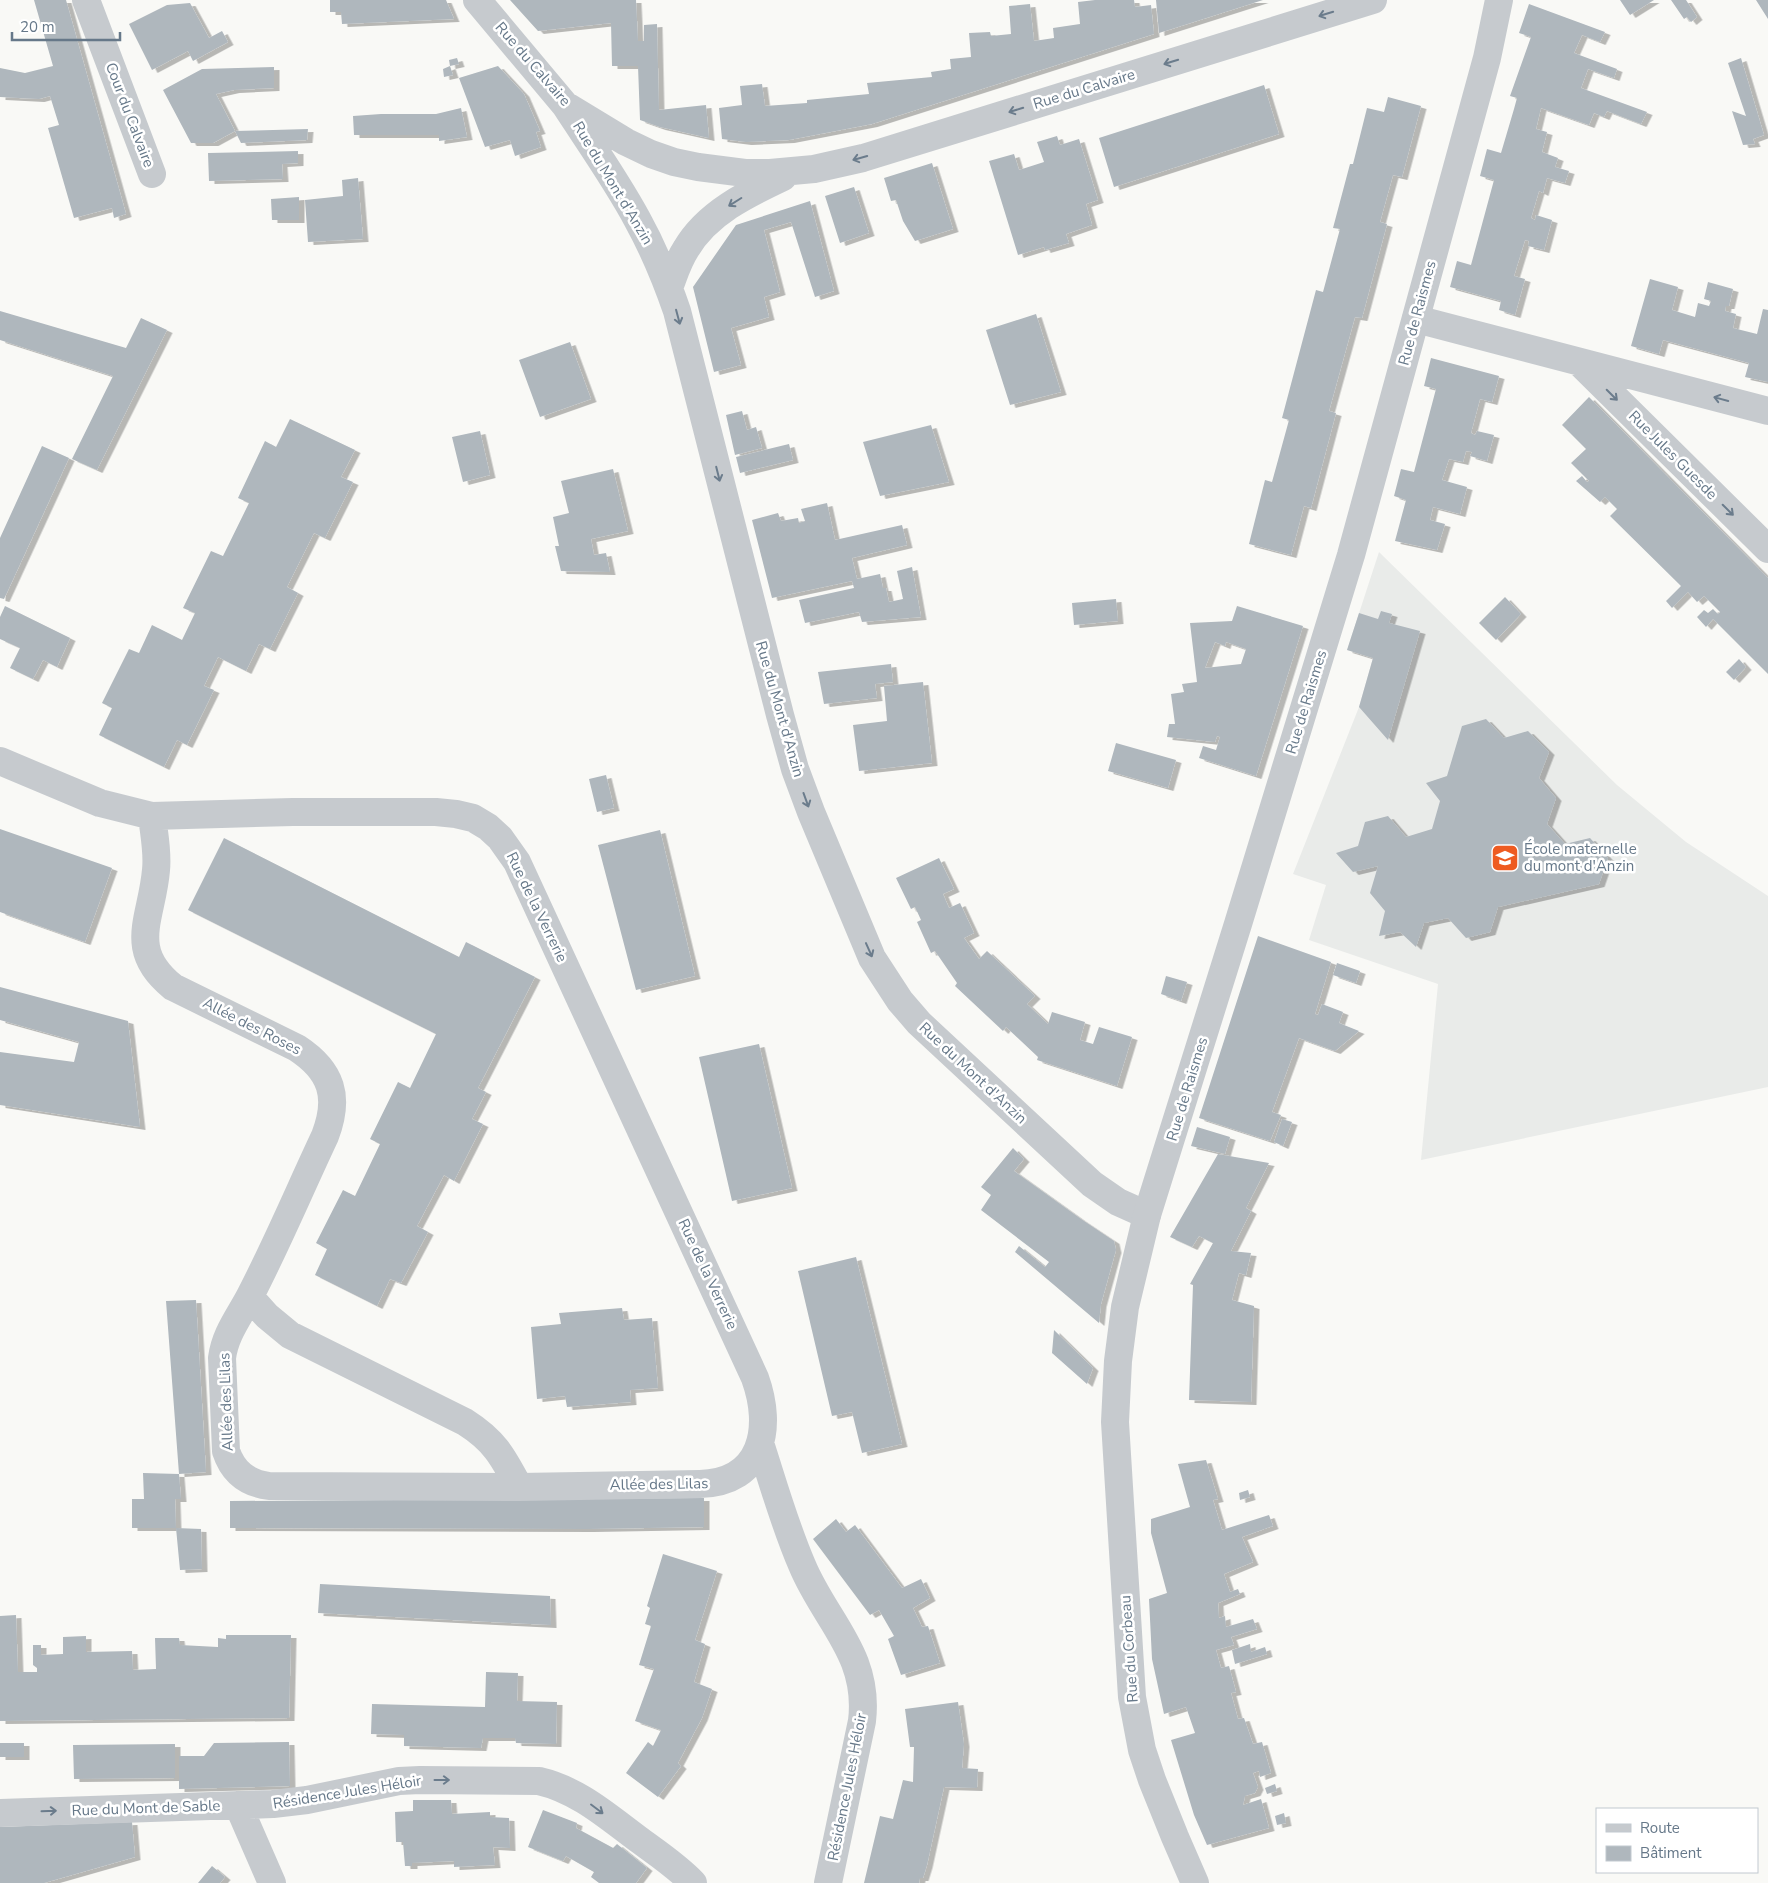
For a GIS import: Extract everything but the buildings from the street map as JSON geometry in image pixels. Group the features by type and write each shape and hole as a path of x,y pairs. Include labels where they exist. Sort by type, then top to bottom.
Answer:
{"street":[{"name":"Cour du Calvaire","path":"86,0 152,174"},
{"name":"Rue du Calvaire","path":"477,0 565,105 626,142 650,154 698,168 745,173 794,172 863,158 1373,0"},
{"name":"Rue de Raismes","path":"1115,1403 1119,1345 1125,1307 1147,1215 1348,564 1487,58 1499,0"},
{"name":"Rue du Mont d'Anzin","path":"565,105 637,218 653,249 669,288 677,311 793,762 822,842 872,958 900,1001 919,1024 1092,1184 1118,1202 1147,1215"},
{"name":"Rue du Calvaire","path":"669,288 686,249 707,223 721,211 749,193 794,172"},
{"path":"1416,319 1768,412"},
{"name":"Rue Jules Guesde","path":"1578,361 1768,549"},
{"name":"Rue de la Verrerie","path":"0,761 100,803 152,816 293,812 436,812 473,818 488,827 500,838 517,862 755,1378 762,1396 762,1433"},
{"name":"Allée des Roses","path":"152,816 157,852 156,870 144,938 151,965 159,976 173,987 297,1048 311,1057 321,1068 333,1094 334,1107 325,1136 250,1296"},
{"path":"250,1296 267,1316 290,1335 465,1422 481,1432 499,1452 520,1487"},
{"name":"Allée des Lilas","path":"250,1296 227,1336 222,1358 226,1451 229,1462 246,1479 258,1484 269,1486 520,1487 715,1484 728,1480 747,1467 762,1433"},
{"name":"Rue du Corbeau","path":"1115,1403 1132,1697 1142,1750 1152,1780 1177,1844 1195,1883"},
{"name":"Résidence Jules Héloir","path":"762,1433 802,1565 818,1598 834,1620 849,1648 857,1666 862,1686 864,1705 862,1721 828,1883"},
{"name":"Résidence Jules Héloir","path":"238,1805 290,1803 399,1781 539,1781 555,1785 585,1799 670,1863 692,1883"},
{"name":"Rue du Mont de Sable","path":"0,1813 238,1805 272,1883"}],"shaded area":[{"name":"École maternelle du mont d'Anzin","path":"1379,552 1617,785 1686,842 1768,896 1768,1087 1421,1160 1438,984 1309,940 1326,885 1293,874 1359,707 1373,658 1347,650"}],"place":[{"name":"École maternelle du mont d'Anzin","path":"1505,858"}]}
